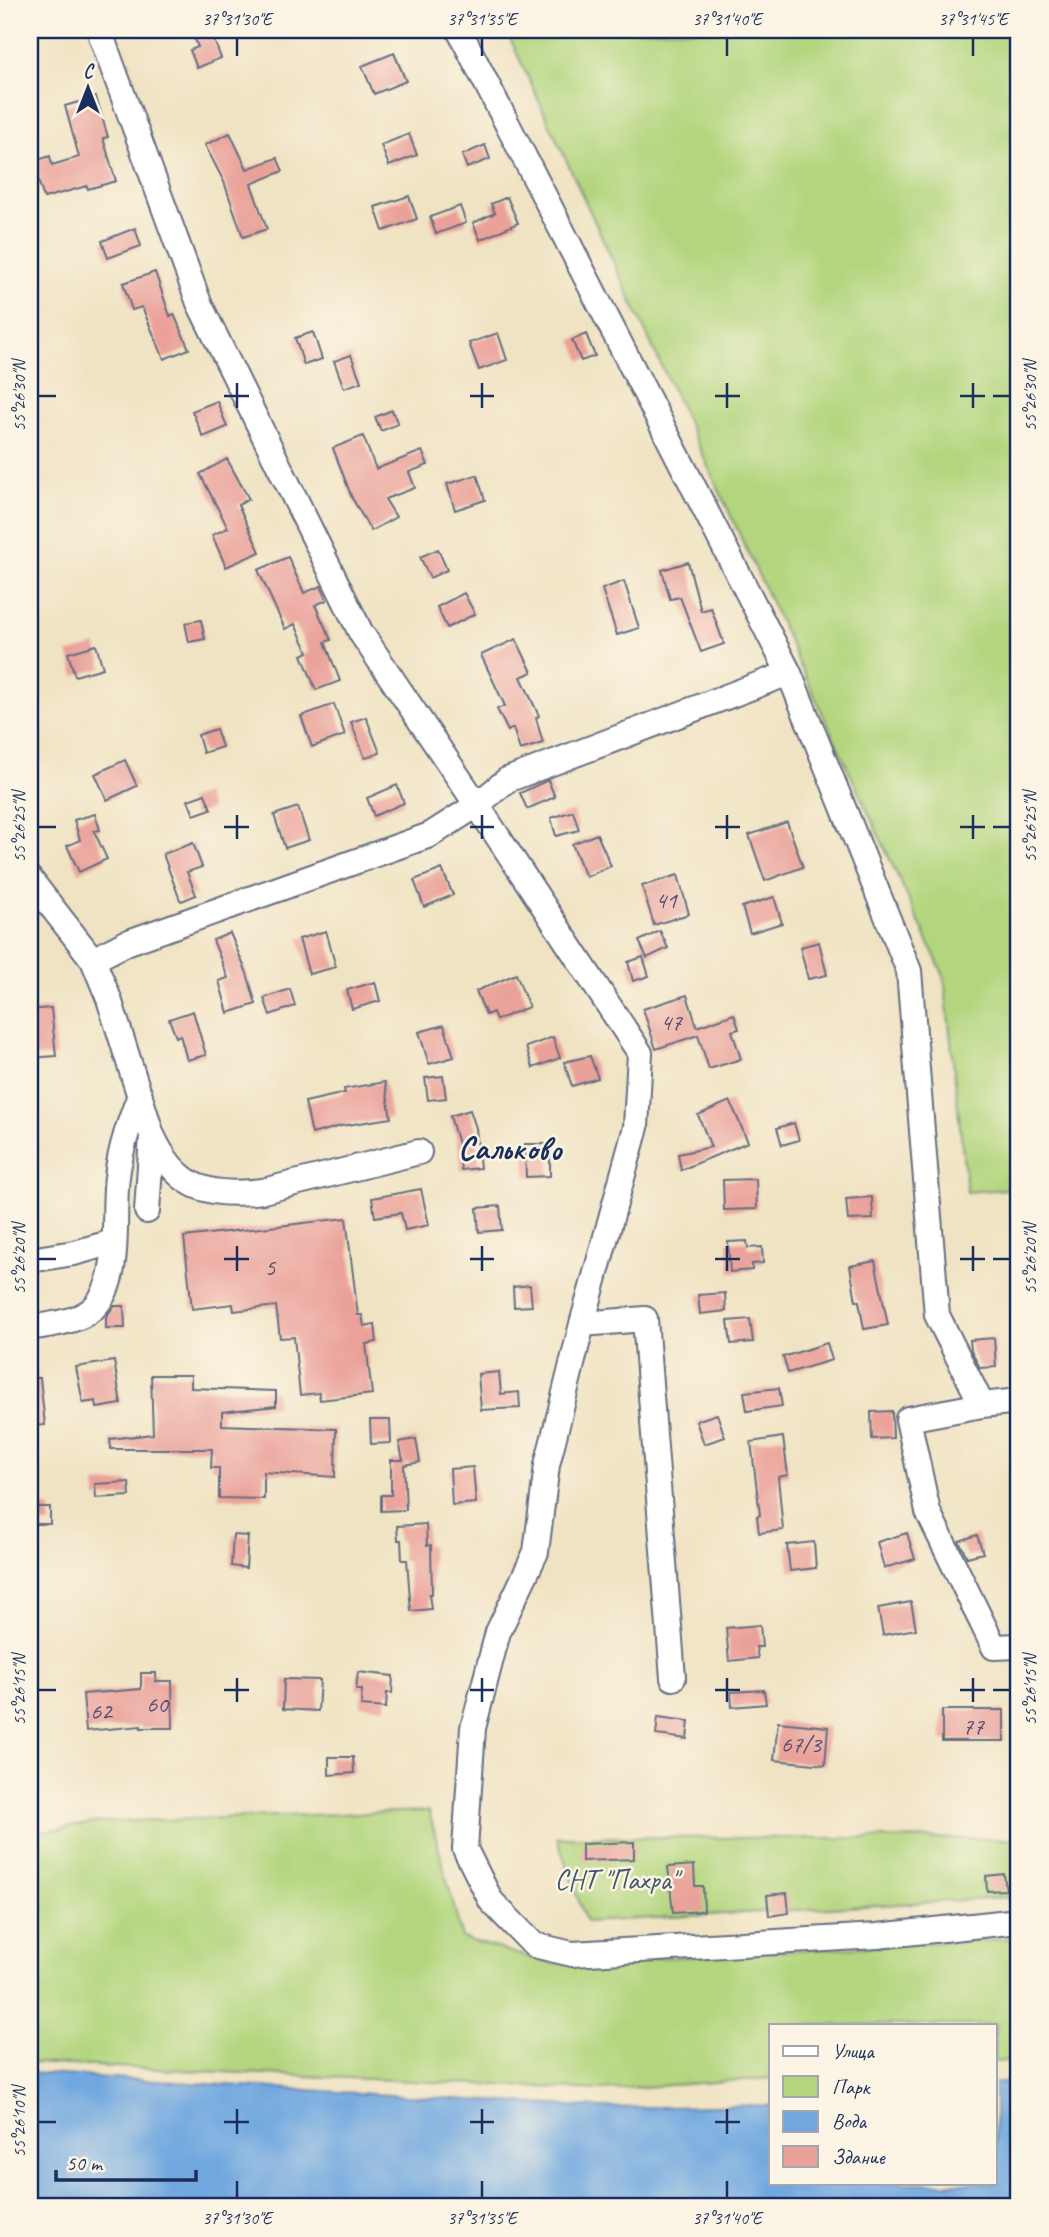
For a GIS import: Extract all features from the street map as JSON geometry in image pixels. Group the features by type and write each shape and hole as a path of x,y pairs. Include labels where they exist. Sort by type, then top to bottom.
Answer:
{"street":[{"path":"99,30 199,303 361,633 640,1053 636,1127 547,1465 536,1552 498,1632 473,1728 465,1849 491,1901 534,1945 572,1954 877,1936 1019,1921"},
{"path":"459,30 789,673 909,971 937,1315 982,1405"},
{"path":"93,960 127,943 430,835 477,805 507,780 789,673"},
{"path":"30,879 93,960 109,999 152,1135 161,1155 184,1181 201,1189 226,1193 263,1191 419,1152"},
{"path":"30,1328 73,1319 97,1304 110,1278 120,1158 140,1095"},
{"path":"147,1211 152,1135"},
{"path":"30,1260 74,1253 113,1242"},
{"path":"582,1324 645,1319 673,1678"},
{"path":"1019,1401 908,1419 928,1512 994,1647 1019,1646"}],"green space":[{"path":"506,30 1019,30 1019,1188 967,1192 944,976"},
{"path":"429,1811 462,1938 552,1964 1019,1938 1019,2060 996,2062 996,2024 769,2024 769,2078 601,2090 30,2063 30,1833 102,1822"},
{"name":"СНТ \"Пахра\"","path":"557,1837 1019,1839 1019,1897 586,1922"}],"water":[{"path":"30,2073 603,2108 769,2105 769,2184 996,2184 996,2083 1019,2080 1019,2207 30,2207"}],"building":[{"path":"191,30 210,30 221,58 197,68 190,50 198,47"},
{"path":"394,53 406,81 374,94 362,66"},
{"path":"96,97 108,137 103,138 116,181 44,198 32,162 50,156 52,165 79,157 65,106"},
{"path":"230,133 247,169 277,158 283,171 251,184 267,229 243,237 224,182 205,145"},
{"path":"409,134 417,155 389,166 381,145"},
{"path":"485,145 490,159 467,168 462,155"},
{"path":"409,196 417,219 383,231 375,207"},
{"path":"507,197 518,223 480,240 473,223 495,213 491,204"},
{"path":"460,206 466,223 436,234 430,217"},
{"path":"135,228 141,246 108,258 102,241"},
{"path":"155,272 170,316 174,314 189,349 164,359 142,307 132,310 123,283"},
{"path":"313,332 322,359 304,365 295,338"},
{"path":"498,333 507,360 479,370 469,343"},
{"path":"586,334 595,356 581,361 572,340"},
{"path":"351,355 361,382 344,388 334,361"},
{"path":"217,401 227,427 203,437 192,411"},
{"path":"392,410 398,424 381,431 375,417"},
{"path":"363,436 376,469 422,451 428,465 409,472 415,488 385,499 396,517 371,531 352,498 333,448"},
{"path":"227,459 249,499 238,505 260,552 226,567 212,535 228,528 200,474"},
{"path":"477,475 485,500 455,510 447,484"},
{"path":"438,549 447,570 430,578 420,557"},
{"path":"288,557 304,593 321,586 327,600 315,605 331,640 325,642 340,681 316,690 302,655 308,652 295,624 285,629 258,570"},
{"path":"688,562 701,611 711,608 724,644 701,652 680,597 670,599 662,570"},
{"path":"624,581 639,628 617,635 602,589"},
{"path":"464,593 475,614 447,628 437,607"},
{"path":"201,620 205,639 189,642 185,623"},
{"path":"516,639 532,672 521,677 539,716 536,718 543,743 520,750 513,728 508,731 497,709 505,706 481,655"},
{"path":"96,645 103,668 75,676 68,653"},
{"path":"334,704 345,735 312,747 301,716"},
{"path":"366,717 380,753 365,758 351,722"},
{"path":"216,729 222,747 203,753 198,735"},
{"path":"125,760 137,786 107,800 95,774"},
{"path":"548,780 555,797 527,809 520,793"},
{"path":"397,785 404,803 374,816 367,798"},
{"path":"205,794 211,809 194,815 188,800"},
{"path":"298,807 309,840 285,848 274,815"},
{"path":"573,811 579,830 556,836 551,818"},
{"path":"95,814 100,830 94,831 107,859 79,872 67,846 80,840 74,820"},
{"path":"787,822 803,867 765,881 749,835"},
{"path":"597,834 611,866 586,877 572,844"},
{"path":"193,843 202,867 187,872 196,895 182,901 163,854"},
{"path":"442,869 453,895 424,907 414,880"},
{"path":"678,875 689,914 654,925 642,886"},
{"path":"774,897 782,923 750,933 742,907"},
{"path":"326,931 336,967 309,974 299,939"},
{"path":"660,931 668,948 647,958 639,941"},
{"path":"230,933 247,973 256,1004 228,1013 219,981 228,978 213,940"},
{"path":"819,942 827,975 808,979 800,947"},
{"path":"643,957 649,976 633,981 628,962"},
{"path":"516,974 529,1007 496,1020 493,1012 486,1015 476,991"},
{"path":"375,982 380,1001 352,1009 347,990"},
{"path":"290,989 295,1006 270,1015 264,998"},
{"path":"687,995 697,1027 734,1014 739,1029 732,1031 741,1059 709,1069 698,1035 656,1049 643,1009"},
{"path":"51,1008 56,1056 30,1058 30,1010"},
{"path":"193,1011 206,1055 187,1060 180,1035 176,1037 169,1019"},
{"path":"444,1025 454,1057 429,1064 419,1032"},
{"path":"553,1037 560,1058 533,1068 526,1047"},
{"path":"590,1056 598,1078 572,1086 564,1062"},
{"path":"443,1076 446,1098 428,1100 425,1078"},
{"path":"385,1082 391,1118 312,1134 305,1102 345,1093 344,1089"},
{"path":"730,1101 748,1142 681,1170 678,1154 711,1147 698,1115"},
{"path":"470,1110 476,1128 480,1168 461,1170 458,1144 450,1116"},
{"path":"794,1123 799,1140 782,1145 777,1128"},
{"path":"525,1144 550,1144 550,1176 526,1177"},
{"path":"756,1179 757,1209 724,1210 723,1180"},
{"path":"421,1189 429,1225 405,1230 401,1213 375,1217 372,1198"},
{"path":"872,1197 873,1219 848,1220 846,1199"},
{"path":"500,1206 502,1230 479,1232 477,1208"},
{"path":"346,1218 358,1315 362,1315 364,1326 375,1324 377,1342 366,1344 372,1394 320,1400 319,1393 300,1395 294,1337 280,1338 276,1306 234,1311 233,1304 192,1309 184,1237"},
{"path":"747,1241 748,1248 762,1247 763,1263 752,1264 752,1270 730,1272 728,1242"},
{"path":"875,1261 888,1325 864,1329 850,1266"},
{"path":"530,1285 532,1306 514,1307 513,1287"},
{"path":"725,1293 726,1311 700,1314 698,1295"},
{"path":"114,1306 124,1306 125,1328 106,1328 106,1317"},
{"path":"750,1319 753,1342 731,1344 728,1321"},
{"path":"994,1338 996,1367 980,1368 971,1351 970,1340"},
{"path":"827,1343 832,1360 788,1373 783,1357"},
{"path":"114,1361 121,1404 97,1408 96,1401 83,1403 76,1367"},
{"path":"499,1372 501,1394 519,1392 520,1408 481,1410 478,1374"},
{"path":"151,1375 191,1375 191,1388 276,1391 276,1406 222,1412 222,1425 336,1429 335,1477 264,1472 264,1499 219,1498 219,1468 211,1468 212,1449 111,1449 110,1439 153,1434"},
{"path":"30,1378 40,1378 45,1425 30,1426"},
{"path":"779,1388 782,1406 747,1411 744,1392"},
{"path":"892,1411 893,1438 872,1439 871,1412"},
{"path":"717,1414 725,1437 704,1444 696,1421"},
{"path":"370,1420 390,1420 391,1443 371,1444"},
{"path":"783,1437 788,1475 778,1477 783,1530 759,1533 757,1516 760,1515 751,1442"},
{"path":"416,1439 420,1462 404,1465 406,1510 381,1511 381,1495 391,1495 391,1460 403,1460 399,1442"},
{"path":"473,1467 476,1503 452,1505 450,1469"},
{"path":"129,1482 130,1496 96,1498 95,1484"},
{"path":"30,1507 50,1507 50,1524 30,1524"},
{"path":"426,1524 427,1546 431,1545 431,1609 411,1611 407,1560 402,1560 397,1526"},
{"path":"907,1533 915,1559 884,1568 877,1542"},
{"path":"233,1535 248,1536 246,1568 231,1566"},
{"path":"977,1535 983,1553 967,1557 959,1541"},
{"path":"814,1542 816,1568 790,1571 787,1545"},
{"path":"911,1602 916,1629 883,1635 878,1608"},
{"path":"760,1625 762,1647 756,1647 758,1658 729,1661 726,1628"},
{"path":"358,1672 393,1676 392,1693 387,1693 386,1708 361,1706 362,1690 356,1690"},
{"path":"141,1673 156,1673 156,1681 172,1681 173,1728 141,1726 86,1731 83,1694 141,1689"},
{"path":"284,1679 320,1680 318,1711 283,1709"},
{"path":"764,1690 766,1704 732,1707 731,1692"},
{"path":"942,1710 1004,1710 1004,1741 942,1741"},
{"path":"658,1717 689,1721 687,1739 656,1735"},
{"path":"778,1722 828,1727 825,1765 774,1760"},
{"path":"329,1757 353,1757 354,1773 329,1775"},
{"path":"634,1842 634,1859 582,1861 582,1844"},
{"path":"694,1865 695,1886 703,1886 704,1911 673,1913 668,1867"},
{"path":"1004,1874 1006,1890 987,1891 986,1876"},
{"path":"787,1893 789,1913 769,1916 767,1895"}],"district":[{"name":"Сальково","path":"510,1148"}]}
